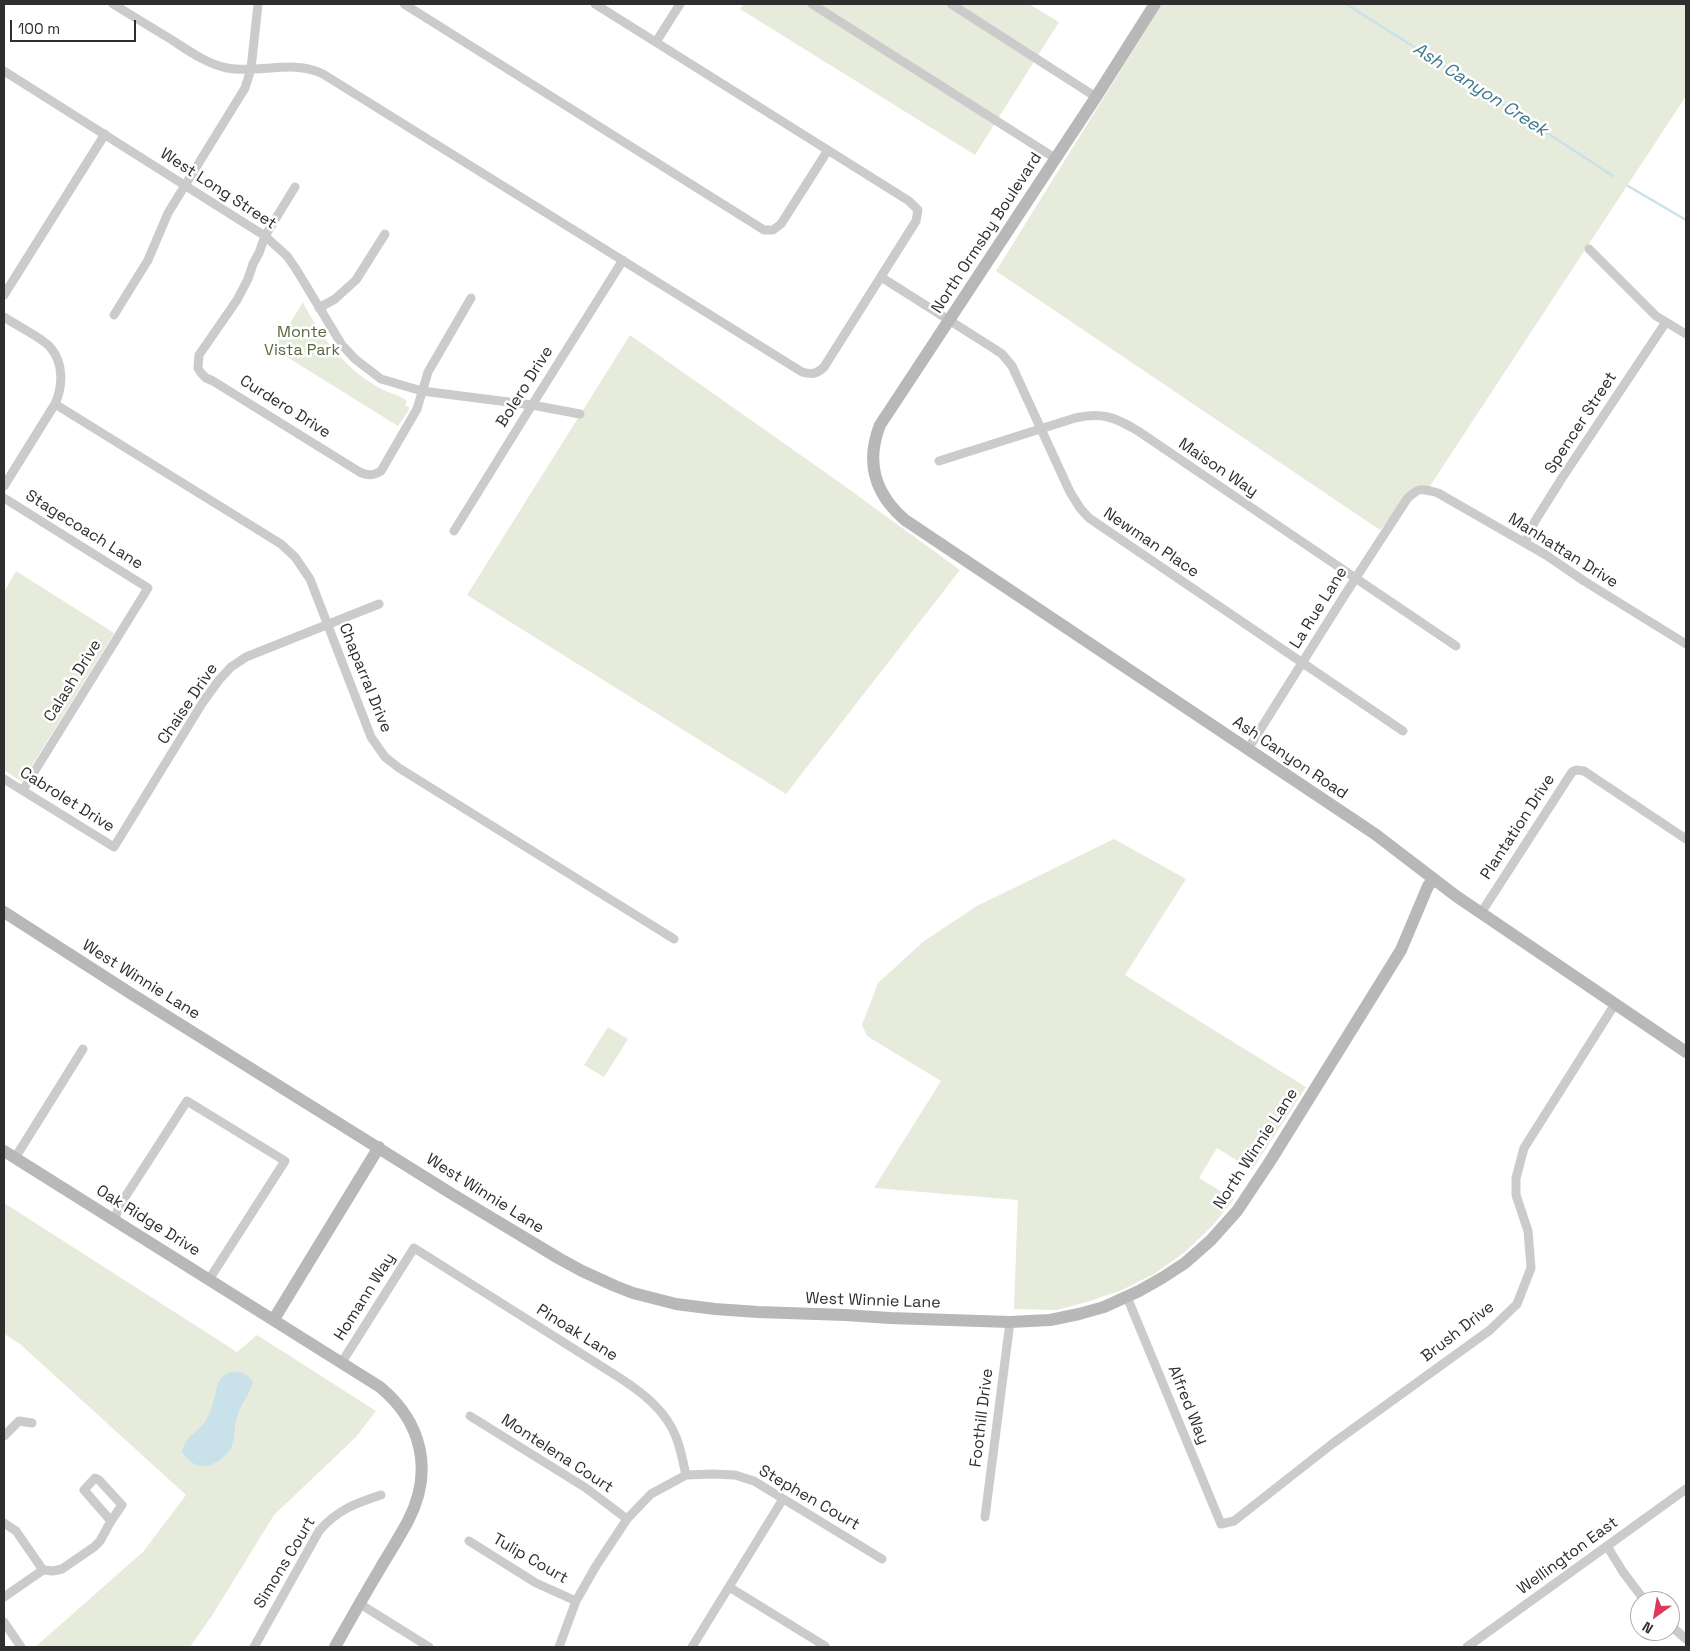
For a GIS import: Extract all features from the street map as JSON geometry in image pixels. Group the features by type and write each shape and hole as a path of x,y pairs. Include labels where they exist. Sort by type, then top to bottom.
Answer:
{"street":[{"path":"113,4 205,60 228,68 300,67 323,74 802,372 812,374 824,367 916,221 918,210 909,201 595,4"},
{"path":"114,315 148,260 168,213 248,82 258,4"},
{"path":"404,4 764,230 773,230 781,224 828,150"},
{"path":"656,42 680,4"},
{"path":"812,4 1055,158"},
{"path":"951,4 1096,97"},
{"name":"North Ormsby Boulevard","path":"879,489 874,472 873,458 876,434 880,425 1155,4"},
{"name":"West Long Street","path":"4,71 265,236 288,256 342,345 356,360 381,379 422,391 532,405 580,414"},
{"path":"4,294 105,134"},
{"path":"265,236 294,187"},
{"path":"319,308 335,298 356,280 385,234"},
{"name":"Curdero Drive","path":"265,236 237,300 199,355 198,368 200,374 213,380 365,475 375,475 381,471 418,409 422,391"},
{"path":"1588,249 1656,316 1686,334"},
{"name":"Bolero Drive","path":"454,531 623,260"},
{"name":"Newman Place","path":"881,277 950,319 1002,354 1012,366 1070,492 1089,518 1403,731"},
{"path":"422,391 428,372 470,298"},
{"path":"4,317 50,346 56,357 61,378 61,389 55,404 4,486"},
{"name":"Spencer Street","path":"1524,543 1535,521 1562,478 1666,322"},
{"name":"Chaparral Drive","path":"55,404 281,544 296,558 310,578 372,737 385,757 399,768 674,939"},
{"name":"Maison Way","path":"939,461 1089,415 1109,416 1121,421 1456,646"},
{"name":"Ash Canyon Road","path":"879,489 893,509 906,520 1375,834 1481,912 1686,1052"},
{"name":"Manhattan Drive","path":"1422,489 1438,493 1524,543 1686,644"},
{"name":"La Rue Lane","path":"1248,749 1407,499 1415,490 1422,489"},
{"name":"Stagecoach Lane","path":"4,498 148,588"},
{"name":"Calash Drive","path":"22,790 148,588"},
{"name":"Chaise Drive","path":"114,847 204,702 219,680 231,667 256,652 379,604"},
{"name":"Plantation Drive","path":"1481,912 1547,808 1572,772 1576,770 1584,771 1686,839"},
{"name":"Cabrolet Drive","path":"4,778 114,847"},
{"name":"North Winnie Lane","path":"1010,1322 1050,1320 1104,1307 1162,1278 1185,1263 1211,1240 1237,1211 1269,1163 1401,950 1428,886 1434,879"},
{"name":"West Winnie Lane","path":"4,912 452,1194 574,1267 633,1293 676,1304 715,1309 1010,1322"},
{"name":"Brush Drive","path":"1221,1524 1234,1521 1332,1444 1490,1330 1517,1304 1531,1268 1528,1230 1516,1195 1516,1178 1524,1148 1615,1004"},
{"path":"9,1154 83,1049"},
{"path":"115,1220 118,1208 187,1101 285,1161 210,1278"},
{"path":"335,1647 409,1519 420,1490 421,1452 417,1436 410,1421 393,1397 380,1386 274,1319 379,1147"},
{"name":"Oak Ridge Drive","path":"9,1154 274,1319"},
{"name":"Homann Way","path":"342,1362 414,1248"},
{"name":"Pinoak Lane","path":"414,1248 620,1378 642,1394 668,1421 676,1438 686,1475"},
{"name":"Alfred Way","path":"1127,1297 1221,1524"},
{"name":"Foothill Drive","path":"985,1517 1010,1322"},
{"name":"Montelena Court","path":"470,1416 586,1488 627,1519"},
{"path":"4,1436 19,1421 32,1423"},
{"path":"559,1647 576,1601 596,1566 627,1519 651,1494 686,1475"},
{"name":"Stephen Court","path":"686,1475 735,1475 754,1481 882,1559"},
{"path":"4,1598 43,1570 53,1571 62,1568 100,1541 122,1505 95,1478 84,1490 111,1521"},
{"name":"Wellington East","path":"1467,1647 1686,1489"},
{"name":"Simons Court","path":"254,1647 319,1531 327,1522 351,1505 381,1495"},
{"path":"692,1647 783,1499"},
{"path":"4,1523 16,1531 43,1570"},
{"name":"Tulip Court","path":"470,1541 536,1583 576,1601"},
{"path":"1607,1546 1622,1572 1636,1591"},
{"path":"729,1587 826,1646"},
{"path":"360,1604 430,1647"},
{"path":"4,1622 21,1647"}],"green space":[{"path":"744,4 1029,4 1059,22 975,155 740,9"},
{"path":"1162,4 1686,4 1686,96 1428,489 1407,499 1380,530 996,271"},
{"name":"Monte Vista Park","path":"303,302 325,338 353,370 376,386 407,401 405,405 409,407 409,410 398,426 274,349"},
{"path":"630,335 960,570 786,794 467,595"},
{"path":"16,571 114,633 22,782 4,770 4,592"},
{"path":"1114,839 1186,879 1125,975 1306,1087 1252,1170 1217,1148 1199,1178 1234,1199 1214,1224 1185,1252 1154,1274 1122,1290 1090,1301 1057,1310 1014,1309 1018,1200 874,1188 941,1081 867,1036 862,1025 878,983 924,941 977,906"},
{"path":"608,1027 628,1039 604,1077 584,1065"},
{"path":"4,1203 237,1352 257,1335 376,1411 356,1437 274,1515 213,1614 190,1647 35,1647 143,1552 186,1495 20,1344 4,1334"}],"water":[{"path":"231,1372 244,1374 253,1382 238,1412 231,1448 213,1464 207,1466 196,1465 186,1458 182,1452 184,1445 207,1418 219,1381"}],"waterway":[{"name":"Ash Canyon Creek","path":"1346,4 1613,176"},
{"name":"Ash Canyon Creek","path":"1628,186 1686,220"}]}
